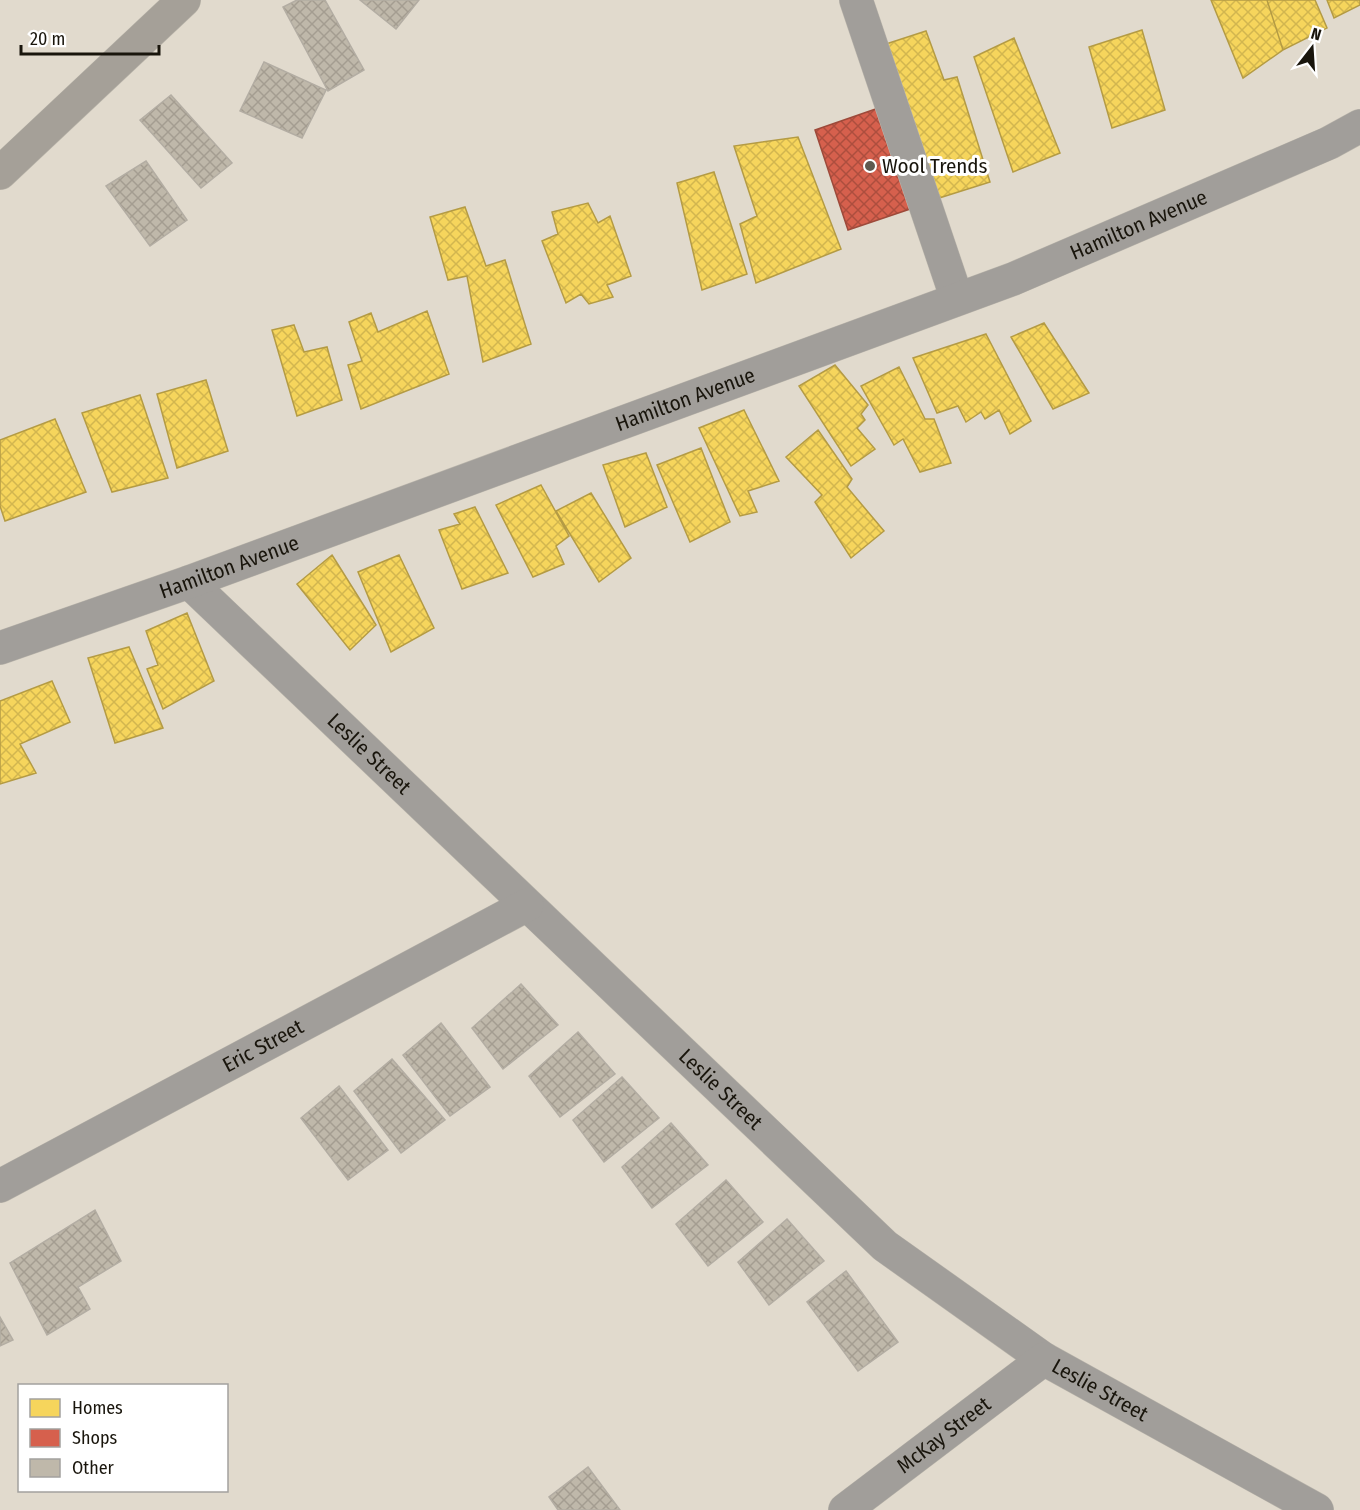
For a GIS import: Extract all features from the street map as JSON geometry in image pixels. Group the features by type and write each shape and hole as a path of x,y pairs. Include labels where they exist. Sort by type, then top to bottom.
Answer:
{"main road":[{"path":"0,173 184,0"}],"street":[{"path":"856,0 957,299"},
{"name":"Hamilton Avenue","path":"0,648 189,582 1013,279 1329,143 1360,126"},
{"name":"Leslie Street","path":"189,582 885,1245 1044,1359 1317,1510"},
{"name":"Eric Street","path":"0,1186 527,905"},
{"name":"McKay Street","path":"845,1510 1044,1359"}],"building: Homes":[{"path":"1211,0 1267,0 1283,50 1243,78"},
{"path":"1267,0 1315,0 1327,28 1283,50"},
{"path":"1327,0 1360,0 1360,5 1334,18"},
{"path":"1142,30 1165,110 1112,128 1089,47"},
{"path":"926,31 944,80 957,77 990,182 936,199 886,44"},
{"path":"1014,38 1060,153 1013,172 974,57"},
{"path":"798,137 841,249 756,283 740,224 757,216 734,146"},
{"path":"714,172 747,274 702,290 677,183"},
{"path":"588,203 598,223 610,216 631,276 607,285 613,297 589,304 581,294 566,303 542,241 558,234 552,212"},
{"path":"465,207 486,266 505,260 531,344 483,362 467,276 448,280 430,217"},
{"path":"427,311 449,374 361,409 348,365 362,361 349,322 371,313 378,332"},
{"path":"1044,323 1089,393 1053,409 1011,337"},
{"path":"294,325 304,352 327,347 342,400 297,416 272,330"},
{"path":"986,334 1031,421 1010,434 999,410 985,419 981,412 966,422 958,406 937,413 913,358"},
{"path":"835,365 868,405 861,414 865,420 857,428 875,449 851,466 799,386"},
{"path":"899,367 925,419 934,419 951,463 920,472 903,439 894,445 861,386"},
{"path":"206,380 228,451 177,468 157,394"},
{"path":"140,395 168,478 112,492 82,413"},
{"path":"744,410 779,481 748,491 757,512 740,516 699,428"},
{"path":"55,419 86,492 5,521 0,506 0,440"},
{"path":"818,430 852,479 847,487 884,531 851,558 815,502 822,495 786,457"},
{"path":"701,448 730,522 690,542 657,465"},
{"path":"646,453 667,507 625,527 603,465"},
{"path":"541,485 569,536 556,546 564,564 533,577 496,505"},
{"path":"591,493 631,558 599,582 556,511"},
{"path":"475,507 508,573 462,589 439,530 460,524 454,514"},
{"path":"332,555 376,625 350,650 297,584"},
{"path":"399,555 434,628 391,652 358,572"},
{"path":"187,613 214,681 163,709 147,669 158,665 146,631"},
{"path":"129,647 163,728 115,743 88,658"},
{"path":"52,681 70,722 20,744 36,773 0,784 0,701"}],"building: Shops":[{"name":"Wool Trends","path":"890,104 928,203 848,230 815,130"}],"building: Other":[{"path":"297,0 325,0 364,70 328,91 283,7"},
{"path":"360,0 419,0 396,29"},
{"path":"264,62 326,90 302,138 240,111"},
{"path":"171,95 232,163 201,188 140,120"},
{"path":"146,161 187,220 150,246 106,186"},
{"path":"521,984 558,1025 503,1069 472,1028"},
{"path":"441,1023 490,1087 450,1116 403,1055"},
{"path":"578,1032 615,1074 560,1117 529,1076"},
{"path":"392,1059 445,1120 401,1153 354,1091"},
{"path":"622,1077 659,1118 604,1162 573,1120"},
{"path":"339,1086 388,1150 348,1180 301,1118"},
{"path":"671,1123 708,1165 652,1208 622,1167"},
{"path":"726,1180 763,1222 708,1266 676,1224"},
{"path":"95,1210 121,1261 78,1287 90,1309 47,1335 10,1263"},
{"path":"787,1219 824,1261 769,1305 738,1262"},
{"path":"846,1271 898,1342 858,1371 807,1302"},
{"path":"0,1317 13,1340 0,1346"},
{"path":"588,1467 620,1510 558,1510 549,1497"}],"place":[{"name":"Wool Trends","path":"870,166"}]}
